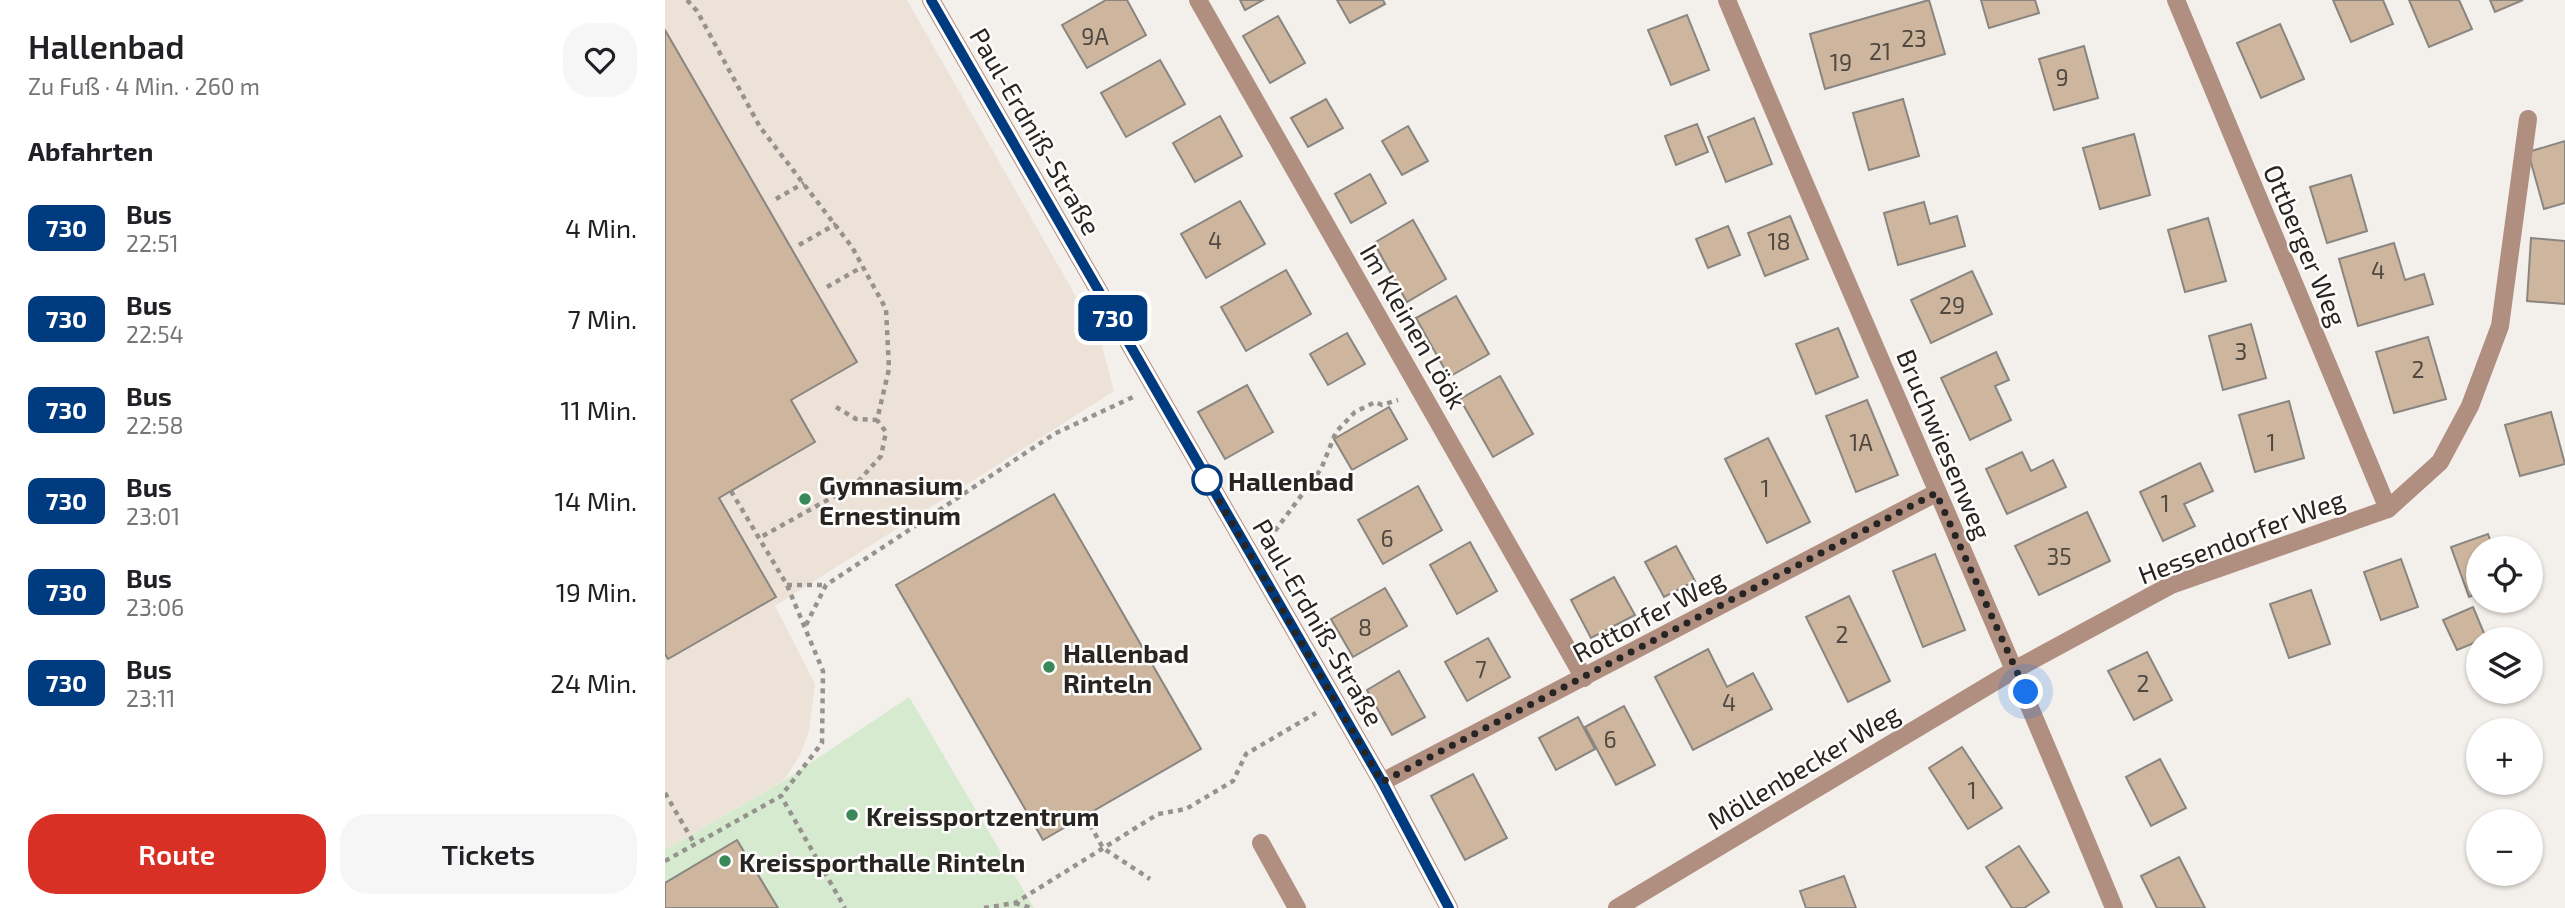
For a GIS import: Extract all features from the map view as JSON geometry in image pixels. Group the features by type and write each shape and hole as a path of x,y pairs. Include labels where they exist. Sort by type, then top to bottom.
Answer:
{"street":[{"name":"Paul-Erdniß-Straße","path":"931,0 1382,782 1449,908"},
{"name":"Im Kleinen Löök","path":"1198,0 1584,678"},
{"name":"Bruchwiesenweg","path":"1727,0 1936,493 2016,668 2114,908"},
{"name":"Ottberger Weg","path":"2176,0 2388,509"},
{"name":"Hessendorfer Weg","path":"2016,668 2171,585 2388,509 2440,463 2470,406 2500,326 2528,119"},
{"name":"Rottorfer Weg","path":"1382,782 1936,493"},
{"name":"Möllenbecker Weg","path":"1617,908 2016,668"},
{"path":"1261,843 1297,908"}],"path":[{"path":"687,0 697,11 760,127 836,224 886,309 889,369 877,420"},
{"path":"776,199 804,183"},
{"path":"799,245 836,224"},
{"path":"827,287 862,267"},
{"path":"806,625 826,585 1055,434 1153,387"},
{"path":"1250,555 1266,544 1321,469 1336,432 1355,412 1375,402 1382,405 1420,391"},
{"path":"837,407 856,419 877,420"},
{"path":"761,537 856,484 881,456 886,432 877,420"},
{"path":"665,861 781,796 822,743 824,671 787,585 761,537 731,491"},
{"path":"787,585 826,585"},
{"path":"984,908 1015,903 1158,814 1186,809 1233,781 1246,754 1335,702"},
{"path":"665,793 694,844"},
{"path":"781,796 845,908"},
{"path":"1085,816 1103,848 1150,879"},
{"path":"1015,903 1031,908"}],"shaded area":[{"name":"Gymnasium Ernestinum","path":"665,0 907,0 1100,339 1114,391 775,606 815,684 809,731 800,755 784,780 665,850"}],"green space":[{"name":"Kreissportzentrum","path":"909,697 1034,908 665,908 665,850 785,780"}],"building":[{"path":"1106,0 1127,0 1146,35 1087,68 1062,25"},
{"path":"1240,0 1263,0 1245,10"},
{"path":"1337,0 1383,0 1385,4 1350,23"},
{"path":"1929,0 1945,54 1825,89 1810,34"},
{"path":"1981,0 2035,0 2039,13 1989,28"},
{"path":"2333,0 2383,0 2393,24 2351,42"},
{"path":"2409,0 2459,0 2472,29 2429,47"},
{"path":"2490,0 2523,0 2495,12"},
{"path":"1687,15 1709,70 1671,85 1648,30"},
{"path":"1278,16 1305,63 1270,83 1243,36"},
{"path":"2280,24 2304,79 2261,98 2237,43"},
{"path":"665,30 857,362 791,400 815,442 719,498 776,597 668,659 665,654"},
{"path":"2084,46 2098,98 2054,110 2039,59"},
{"path":"1160,60 1185,104 1126,137 1101,93"},
{"path":"1326,99 1343,128 1308,147 1291,118"},
{"path":"1903,99 1919,156 1869,170 1853,113"},
{"path":"1220,116 1242,156 1195,182 1173,143"},
{"path":"1754,118 1772,164 1726,182 1708,137"},
{"path":"1697,124 1708,152 1676,165 1665,136"},
{"path":"1408,126 1428,161 1402,175 1382,141"},
{"path":"2134,134 2150,195 2100,209 2083,148"},
{"path":"2565,141 2565,203 2544,209 2528,152"},
{"path":"1370,174 1386,203 1351,223 1335,194"},
{"path":"2351,175 2367,231 2327,243 2310,187"},
{"path":"1240,201 1265,244 1206,278 1181,234"},
{"path":"1924,202 1930,224 1957,216 1965,246 1898,265 1884,213"},
{"path":"1790,216 1808,259 1765,276 1748,233"},
{"path":"2208,218 2226,281 2185,292 2168,230"},
{"path":"1413,220 1446,279 1407,302 1374,243"},
{"path":"1728,226 1740,255 1708,268 1696,239"},
{"path":"2531,238 2565,241 2565,304 2527,301"},
{"path":"2394,243 2405,280 2424,274 2433,304 2358,326 2339,259"},
{"path":"1286,270 1311,314 1246,351 1221,307"},
{"path":"1972,271 1992,314 1931,343 1911,300"},
{"path":"1456,296 1489,354 1449,377 1416,318"},
{"path":"2251,324 2266,378 2223,390 2209,336"},
{"path":"1838,328 1858,377 1816,394 1796,344"},
{"path":"1347,333 1365,364 1328,385 1310,354"},
{"path":"2428,337 2446,399 2394,413 2376,352"},
{"path":"1996,352 2009,380 1995,386 2011,420 1970,440 1941,378"},
{"path":"1500,376 1533,434 1493,457 1460,399"},
{"path":"1247,385 1273,432 1225,459 1198,412"},
{"path":"1867,400 1898,475 1856,492 1826,416"},
{"path":"2289,401 2304,458 2255,472 2239,415"},
{"path":"1389,407 1407,439 1352,470 1334,439"},
{"path":"2551,412 2565,464 2520,476 2505,425"},
{"path":"1768,438 1810,522 1767,543 1725,459"},
{"path":"2022,452 2031,471 2053,460 2066,487 2007,514 1986,469"},
{"path":"2200,463 2213,491 2184,504 2195,526 2163,541 2140,492"},
{"path":"1418,486 1442,530 1383,564 1358,520"},
{"name":"Hallenbad Rinteln","path":"1054,494 1201,749 1043,840 896,585"},
{"path":"2087,512 2110,561 2039,595 2015,546"},
{"path":"1470,542 1497,591 1457,614 1430,565"},
{"path":"2466,542 2466,589 2451,547"},
{"path":"1676,546 1695,581 1664,597 1645,562"},
{"path":"1935,554 1965,630 1923,647 1893,571"},
{"path":"2401,559 2418,607 2381,620 2364,572"},
{"path":"1614,577 1635,615 1591,638 1571,600"},
{"path":"1385,588 1407,626 1353,657 1331,619"},
{"path":"2311,590 2330,644 2289,658 2270,604"},
{"path":"1849,596 1890,681 1848,702 1806,617"},
{"path":"2466,610 2466,613 2476,613 2481,627 2466,627 2466,646 2457,650 2443,620"},
{"path":"1488,638 1510,677 1467,701 1445,662"},
{"path":"1708,649 1727,687 1753,673 1772,709 1693,750 1655,677"},
{"path":"2147,652 2172,700 2134,720 2108,671"},
{"path":"1399,671 1425,717 1392,735 1367,690"},
{"path":"1624,706 1655,765 1616,785 1585,727"},
{"path":"1578,717 1595,749 1556,770 1539,738"},
{"path":"1962,747 2002,808 1968,829 1929,768"},
{"path":"2160,759 2186,808 2151,826 2126,777"},
{"path":"1473,774 1507,838 1465,860 1431,796"},
{"name":"Kreissporthalle Rinteln","path":"737,840 778,908 665,908 665,883"},
{"path":"2019,846 2049,892 2024,908 2012,908 1986,867"},
{"path":"2179,857 2205,908 2157,908 2141,876"},
{"path":"1844,876 1856,908 1806,908 1800,891"}],"bus line":[{"name":"730","path":"931,0 1382,782 1449,908"}],"place":[{"name":"Hallenbad","path":"1207,480"},
{"name":"Gymnasium Ernestinum","path":"805,499"},
{"name":"Hallenbad Rinteln","path":"1049,667"},
{"name":"Kreissportzentrum","path":"852,815"},
{"name":"Kreissporthalle Rinteln","path":"725,861"}],"route":[{"path":"1207,480 1382,782 1936,493 2026,692"}]}
